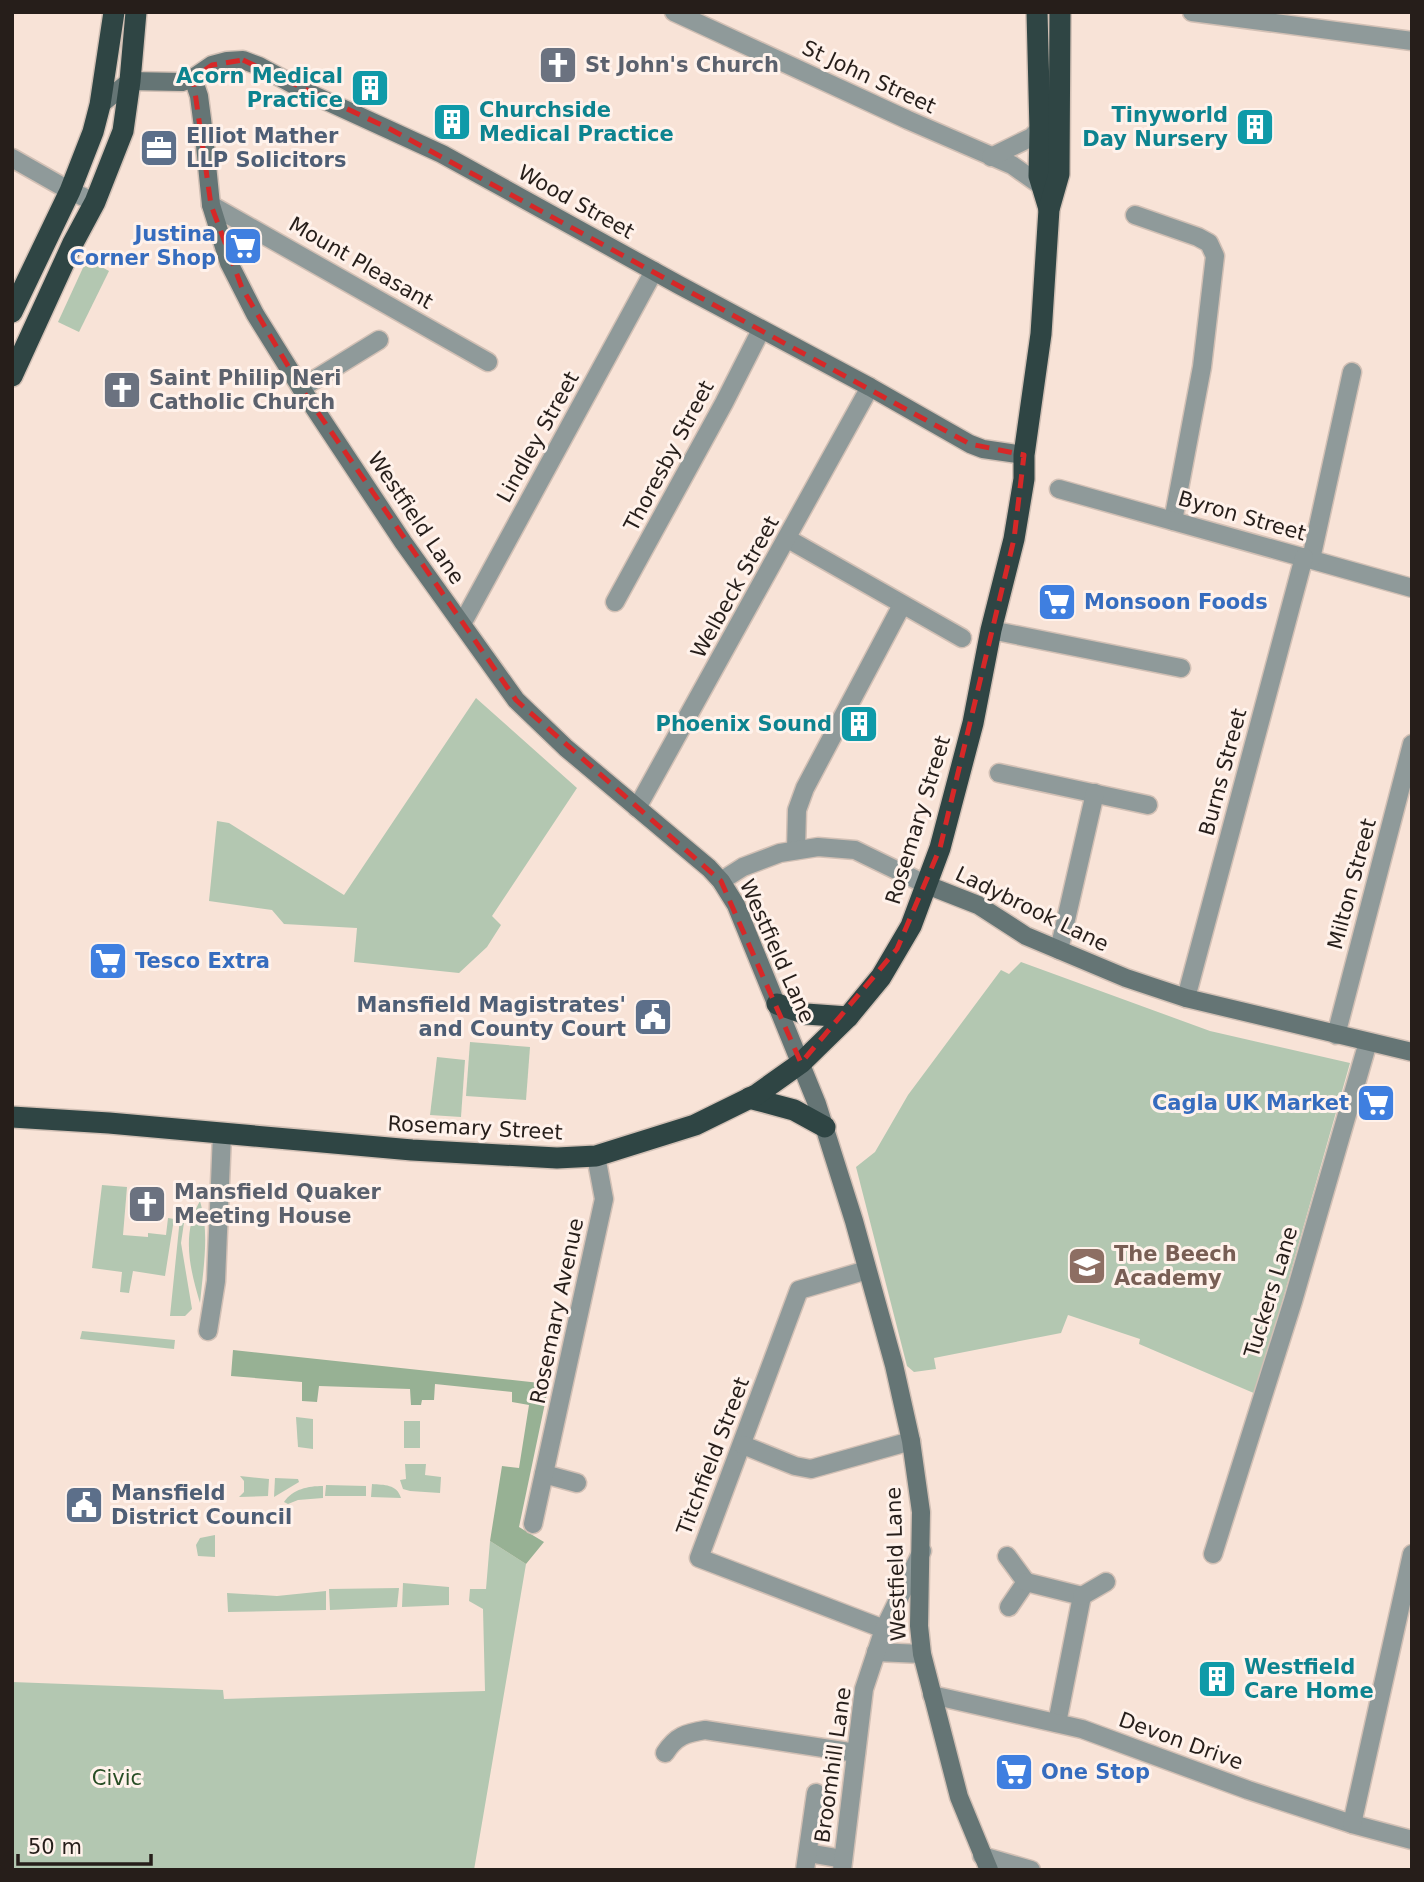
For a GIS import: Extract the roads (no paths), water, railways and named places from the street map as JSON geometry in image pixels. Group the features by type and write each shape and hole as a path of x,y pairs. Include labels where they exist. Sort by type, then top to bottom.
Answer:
{"highway":[{"path":"12,313 69,191 93,132 100,106 114,12"},
{"path":"12,376 73,243 95,202 123,131 136,12"},
{"name":"Rosemary Street","path":"1037,12 1039,176 1049,209"},
{"name":"Rosemary Street","path":"12,1117 412,1150 557,1158 596,1156 695,1125 749,1098 780,1080 801,1063 848,1017 881,977 914,918 940,848 973,723 991,630 1014,539 1041,334 1049,209 1059,174 1060,12"},
{"path":"777,1004 806,1014 848,1017"},
{"path":"749,1098 794,1110 825,1127"}],"street":[{"name":"St John Street","path":"674,12 1012,165 1042,187"},
{"path":"1192,12 1251,16 1412,41"},
{"name":"Wood Street","path":"130,80 183,82 212,65 227,61 243,60 259,66 309,93 442,154 970,444 983,449 1024,455"},
{"name":"Westfield Lane","path":"193,78 199,96 211,205 235,275 255,314 301,388 403,542 516,700 566,748 709,868 736,905 825,1127 894,1365 911,1441 921,1512 919,1626 922,1654 959,1797 985,1863"},
{"path":"100,106 130,80"},
{"path":"991,157 1019,145 1040,131 1059,100"},
{"path":"12,158 69,191 95,202"},
{"name":"Mount Pleasant","path":"211,205 488,362"},
{"path":"1135,215 1198,237 1209,243 1215,256 1202,367 1173,521"},
{"name":"Lindley Street","path":"462,624 654,271"},
{"name":"Thoresby Street","path":"615,602 729,395 761,330"},
{"path":"301,388 379,340"},
{"name":"Burns Street","path":"1186,998 1308,558 1352,372"},
{"name":"Welbeck Street","path":"637,808 870,387"},
{"name":"Byron Street","path":"1059,489 1412,588"},
{"path":"788,539 962,638"},
{"path":"796,850 797,810 804,788 902,605"},
{"path":"991,630 1181,668"},
{"name":"Milton Street","path":"1336,1035 1412,744"},
{"path":"999,772 1148,805"},
{"path":"1059,950 1095,793"},
{"name":"Ladybrook Lane","path":"721,881 743,867 796,850 818,847 855,850 927,885 978,905 1026,936 1126,978 1186,998 1412,1052"},
{"name":"Tuckers Lane","path":"1213,1553 1293,1301 1368,1042"},
{"path":"208,1331 216,1281 222,1134"},
{"name":"Rosemary Avenue","path":"533,1524 604,1199 596,1156"},
{"name":"Titchfield Street","path":"867,1270 799,1290 699,1558 884,1629"},
{"path":"743,1445 795,1466 811,1469 911,1441"},
{"path":"544,1474 577,1483"},
{"name":"Broomhill Lane","path":"842,1864 864,1689 884,1629 922,1551"},
{"path":"1352,1824 1412,1554"},
{"path":"1007,1556 1026,1582 1082,1596 1106,1582"},
{"path":"1009,1606 1026,1582"},
{"path":"1058,1723 1082,1596"},
{"path":"877,1652 922,1654"},
{"name":"Devon Drive","path":"932,1695 1082,1729 1151,1756 1352,1824 1412,1840"},
{"path":"665,1752 674,1740 685,1733 705,1730 856,1753"},
{"path":"816,1793 806,1861 842,1864"},
{"path":"985,1863 1031,1870"}],"place":[{"name":"St John's Church","path":"558,65"},
{"name":"Acorn Medical Practice","path":"370,88"},
{"name":"Churchside Medical Practice","path":"452,122"},
{"name":"Tinyworld Day Nursery","path":"1255,127"},
{"name":"Elliot Mather LLP Solicitors","path":"159,148"},
{"name":"Justina Corner Shop","path":"243,246"},
{"name":"Saint Philip Neri Catholic Church","path":"122,390"},
{"name":"Monsoon Foods","path":"1057,602"},
{"name":"Phoenix Sound","path":"859,724"},
{"name":"Tesco Extra","path":"108,961"},
{"name":"Mansfield Magistrates' and County Court","path":"653,1017"},
{"name":"Cagla UK Market","path":"1376,1103"},
{"name":"Mansfield Quaker Meeting House","path":"147,1204"},
{"name":"The Beech Academy","path":"1087,1266"},
{"name":"Mansfield District Council","path":"84,1505"},
{"name":"Westfield Care Home","path":"1217,1679"},
{"name":"One Stop","path":"1014,1772"}],"park label":[{"name":"Civic","path":"117,1778"}]}
